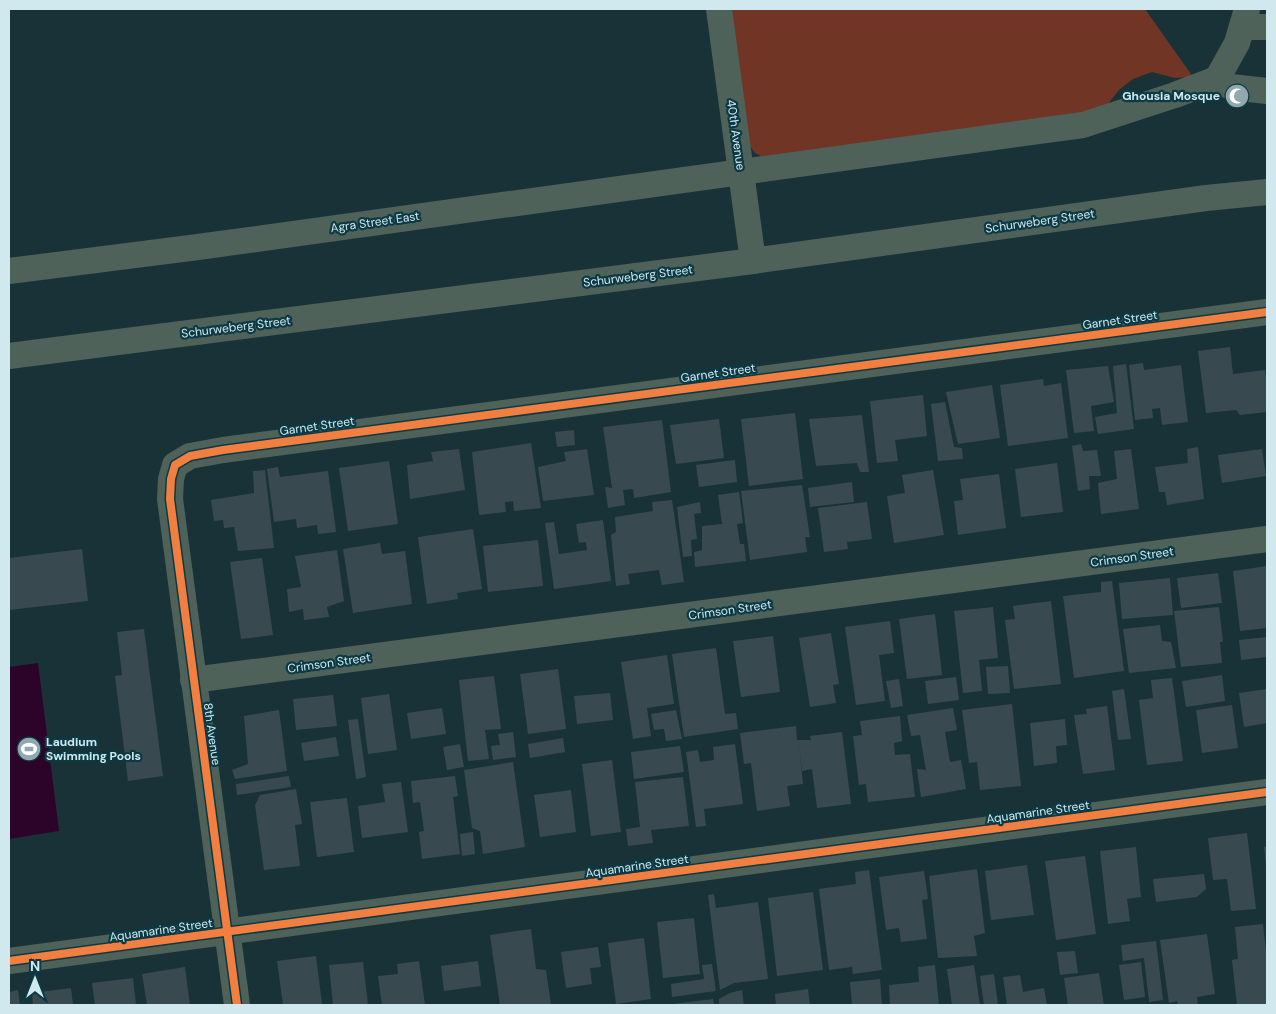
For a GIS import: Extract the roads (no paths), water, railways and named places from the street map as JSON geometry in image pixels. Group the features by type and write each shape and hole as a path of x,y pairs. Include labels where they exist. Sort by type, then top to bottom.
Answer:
{"street":[{"name":"40th Avenue","path":"719,9 753,261"},
{"path":"1252,21 1217,79 1230,87 1267,91"},
{"name":"Agra Street East","path":"9,271 198,247 1083,125 1217,79"},
{"name":"Schurweberg Street","path":"9,356 753,261 1206,198 1267,192"},
{"name":"Garnet Street","path":"175,465 190,456 223,450 1267,312"},
{"name":"8th Avenue","path":"175,465 171,479 170,499 237,1005"},
{"name":"Crimson Street","path":"194,680 1267,539"},
{"name":"Aquamarine Street","path":"9,961 1267,792"}],"place":[{"name":"Ghousia Mosque","path":"1237,96"},
{"name":"Laudium Swimming Pools","path":"29,749"}]}
